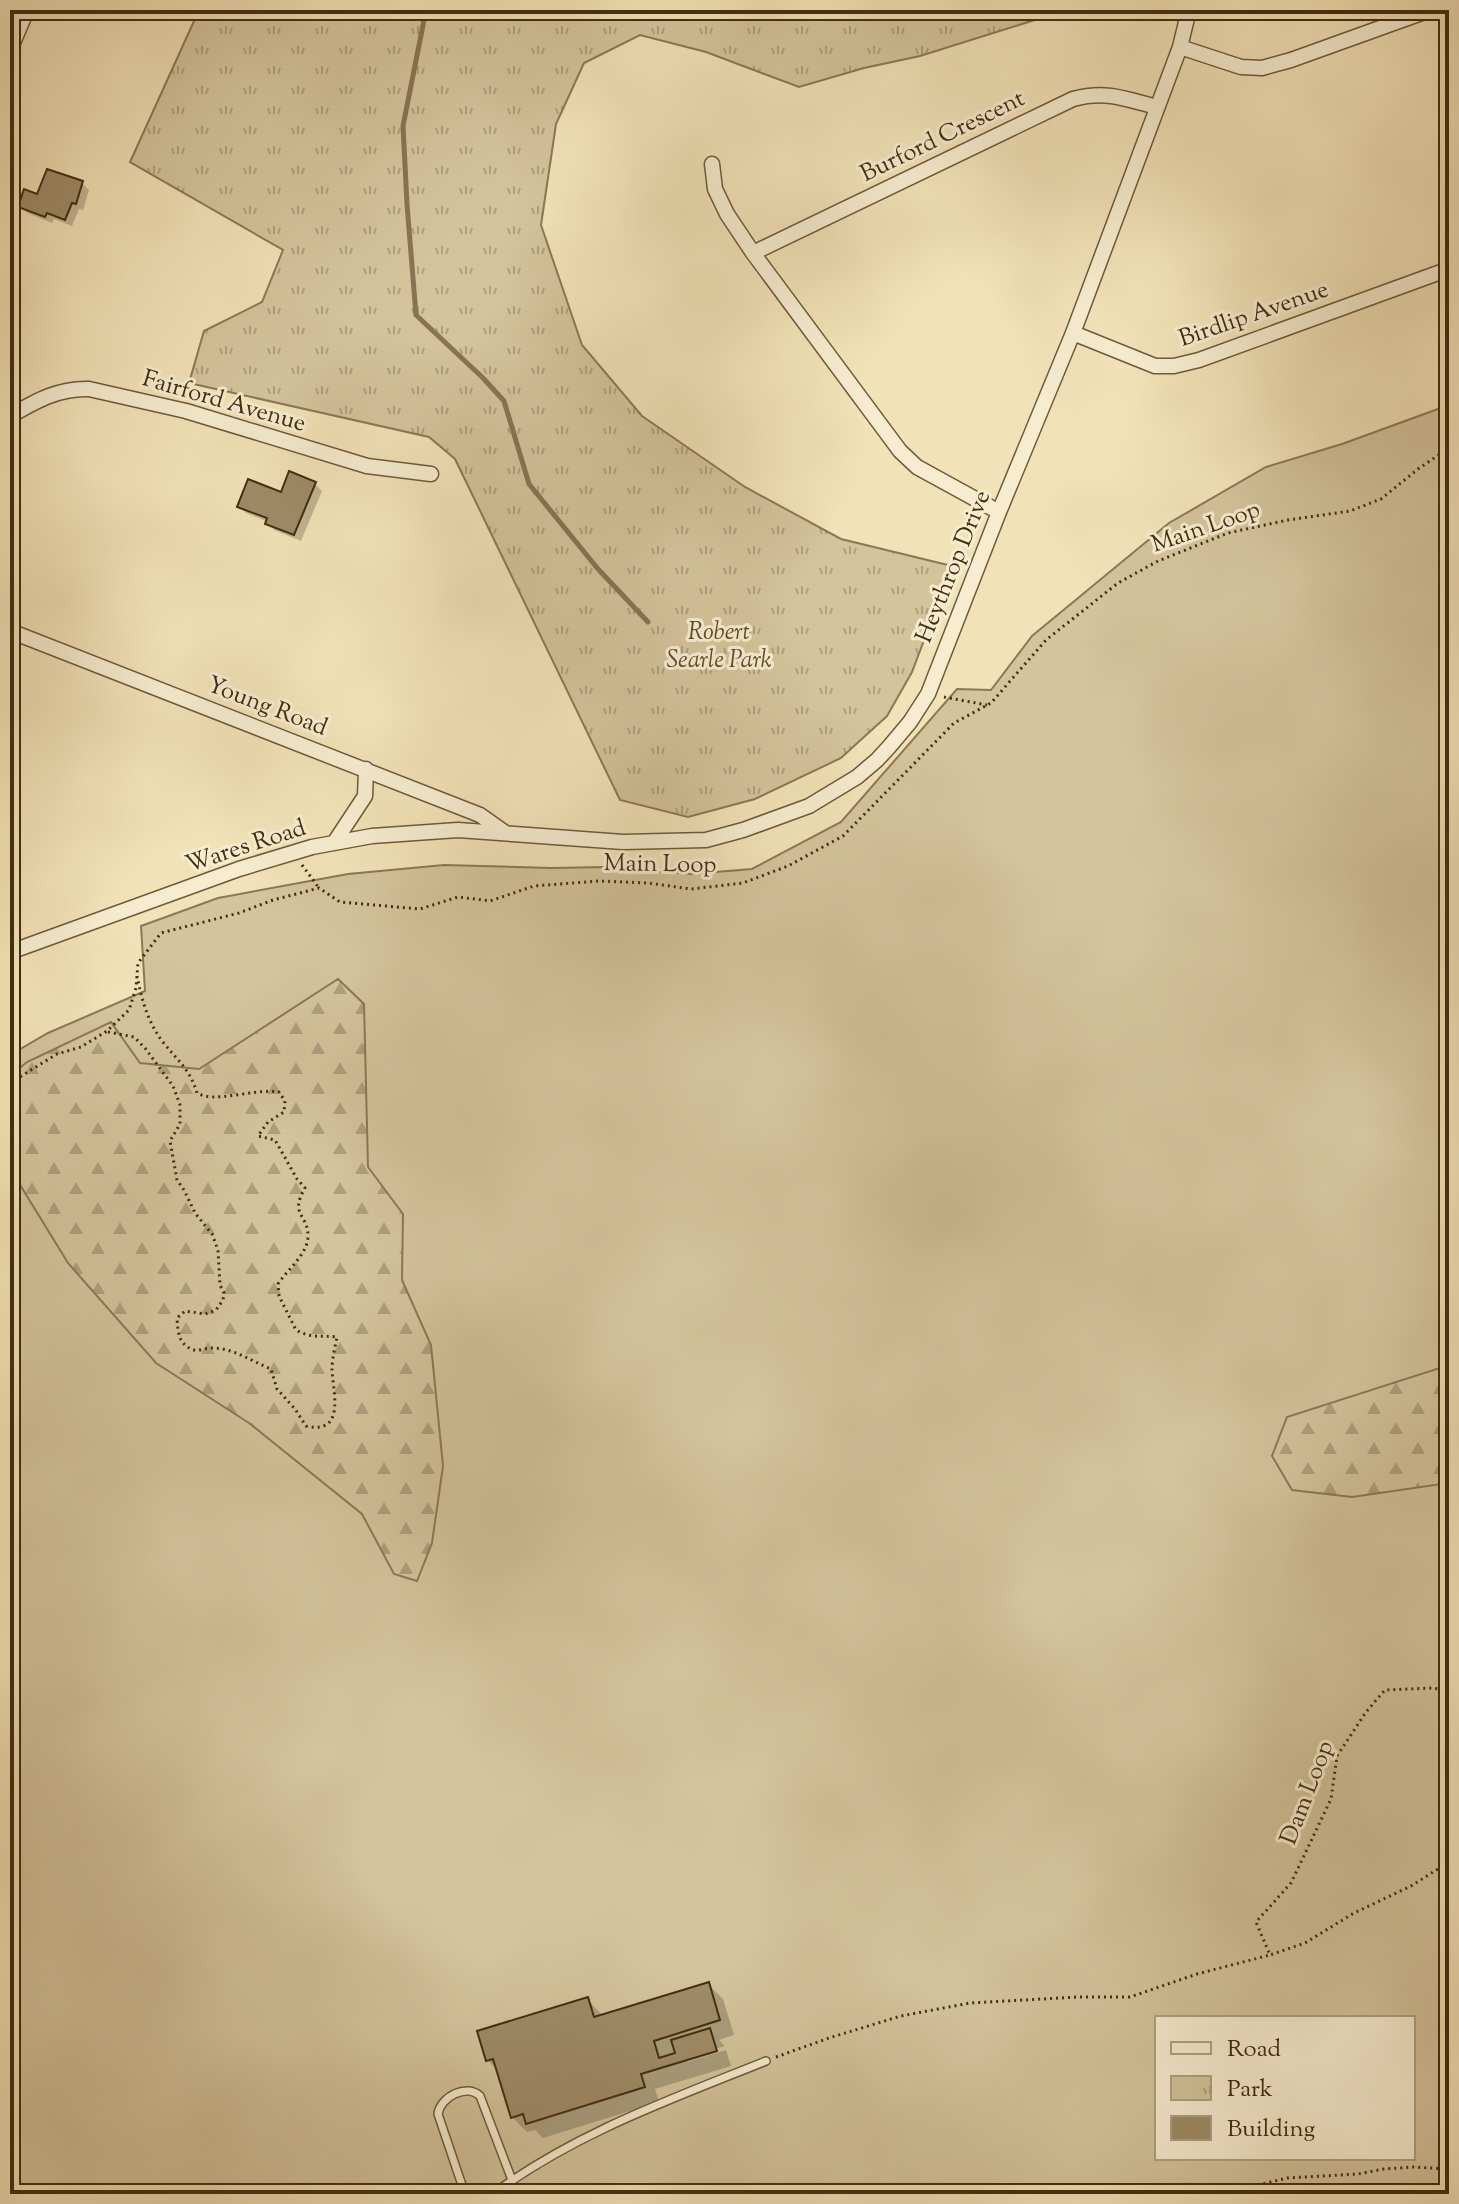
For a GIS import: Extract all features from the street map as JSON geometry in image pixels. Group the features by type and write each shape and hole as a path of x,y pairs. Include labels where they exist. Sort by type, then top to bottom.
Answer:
{"street":[{"path":"10,50 27,10"},
{"name":"Heythrop Drive","path":"504,832 623,842 661,842 706,840 743,830 809,806 857,777 910,722 928,694 1073,333 1180,47 1189,10"},
{"path":"1180,47 1241,67 1262,68 1430,10"},
{"name":"Burford Crescent","path":"753,253 1073,99 1092,94 1111,95 1157,107"},
{"path":"712,164 715,189 727,214 900,451 917,467 999,512"},
{"name":"Birdlip Avenue","path":"1073,333 1155,366 1174,366 1199,360 1449,269"},
{"name":"Fairford Avenue","path":"10,416 60,391 89,389 186,411 367,466 431,474"},
{"name":"Young Road","path":"10,631 480,815 504,832"},
{"path":"334,843 365,796 366,769"},
{"name":"Wares Road","path":"10,952 293,852 372,836 458,830 504,832"}],"lane":[{"path":"493,2194 541,2160 610,2124 766,2061"},
{"path":"465,2194 438,2108 446,2099 469,2090 480,2096 512,2180"}],"path":[{"name":"Main Loop","path":"319,888 340,902 420,909 458,897 490,901 534,886 599,881 691,889 743,883 788,866 843,836 954,723 987,705 1046,640 1118,583 1158,561 1228,533 1350,511 1381,499 1449,448"},
{"path":"928,694 987,705"},
{"path":"10,1083 57,1054 81,1047 107,1031 129,1010 136,988 138,963 161,933 319,888 293,852"},
{"path":"107,1031 134,1037 173,1086 180,1105 180,1124 170,1141 174,1172 195,1213 212,1234 218,1250 223,1300 216,1310 205,1314 185,1311 177,1318 178,1336 182,1344 197,1351 207,1347 237,1352 271,1369 277,1389 306,1426 316,1428 326,1424 336,1408 332,1367 337,1337 325,1335 314,1338 296,1330 279,1296 278,1284 305,1249 308,1236 299,1215 299,1199 305,1188 275,1140 258,1136 268,1122 284,1112 285,1101 279,1092 264,1090 206,1098 197,1093 192,1077 161,1040 144,1008 137,972"},
{"name":"Dam Loop","path":"1270,1955 1256,1922 1291,1883 1331,1799 1337,1756 1366,1712 1385,1690 1433,1688 1449,1691"},
{"path":"766,2061 901,2016 970,2003 1130,1997 1305,1943 1449,1862"},
{"path":"1152,2194 1164,2187 1185,2184 1258,2185 1287,2178 1358,2174 1384,2169 1449,2169"}],"green space":[{"name":"Robert Searle Park","path":"199,10 1047,10 1054,14 920,56 799,87 706,52 640,35 584,63 556,124 541,225 582,345 642,416 745,487 841,539 952,566 912,672 887,716 841,758 755,799 688,817 620,800 455,459 429,437 189,383 204,331 262,302 283,250 130,162"},
{"path":"1449,405 1449,2194 10,2194 10,1055 48,1033 145,991 141,926 218,898 348,874 444,865 605,867 691,874 752,869 841,822 957,689 991,690 1032,636 1169,523 1266,467 1342,444"},
{"path":"338,979 364,1004 368,1167 403,1214 402,1280 431,1345 443,1466 432,1543 417,1581 394,1574 362,1514 249,1423 156,1363 68,1263 14,1175 10,1162 10,1076 27,1062 111,1022 140,1063 199,1069"},
{"path":"1449,1365 1449,1483 1352,1497 1292,1490 1272,1456 1287,1417"}],"building":[{"path":"47,169 83,181 76,204 72,203 65,220 47,213 45,217 18,207 24,189 37,194"},
{"path":"289,471 316,482 294,535 265,524 267,518 237,507 248,479 281,492"},
{"path":"709,1982 720,2020 654,2041 659,2058 675,2053 671,2040 710,2028 717,2051 641,2074 645,2087 526,2124 523,2114 511,2118 493,2059 486,2061 477,2031 588,1997 594,2017"}],"waterway":[{"path":"426,10 403,126 416,315 504,401 529,484 598,569 648,622"}]}
